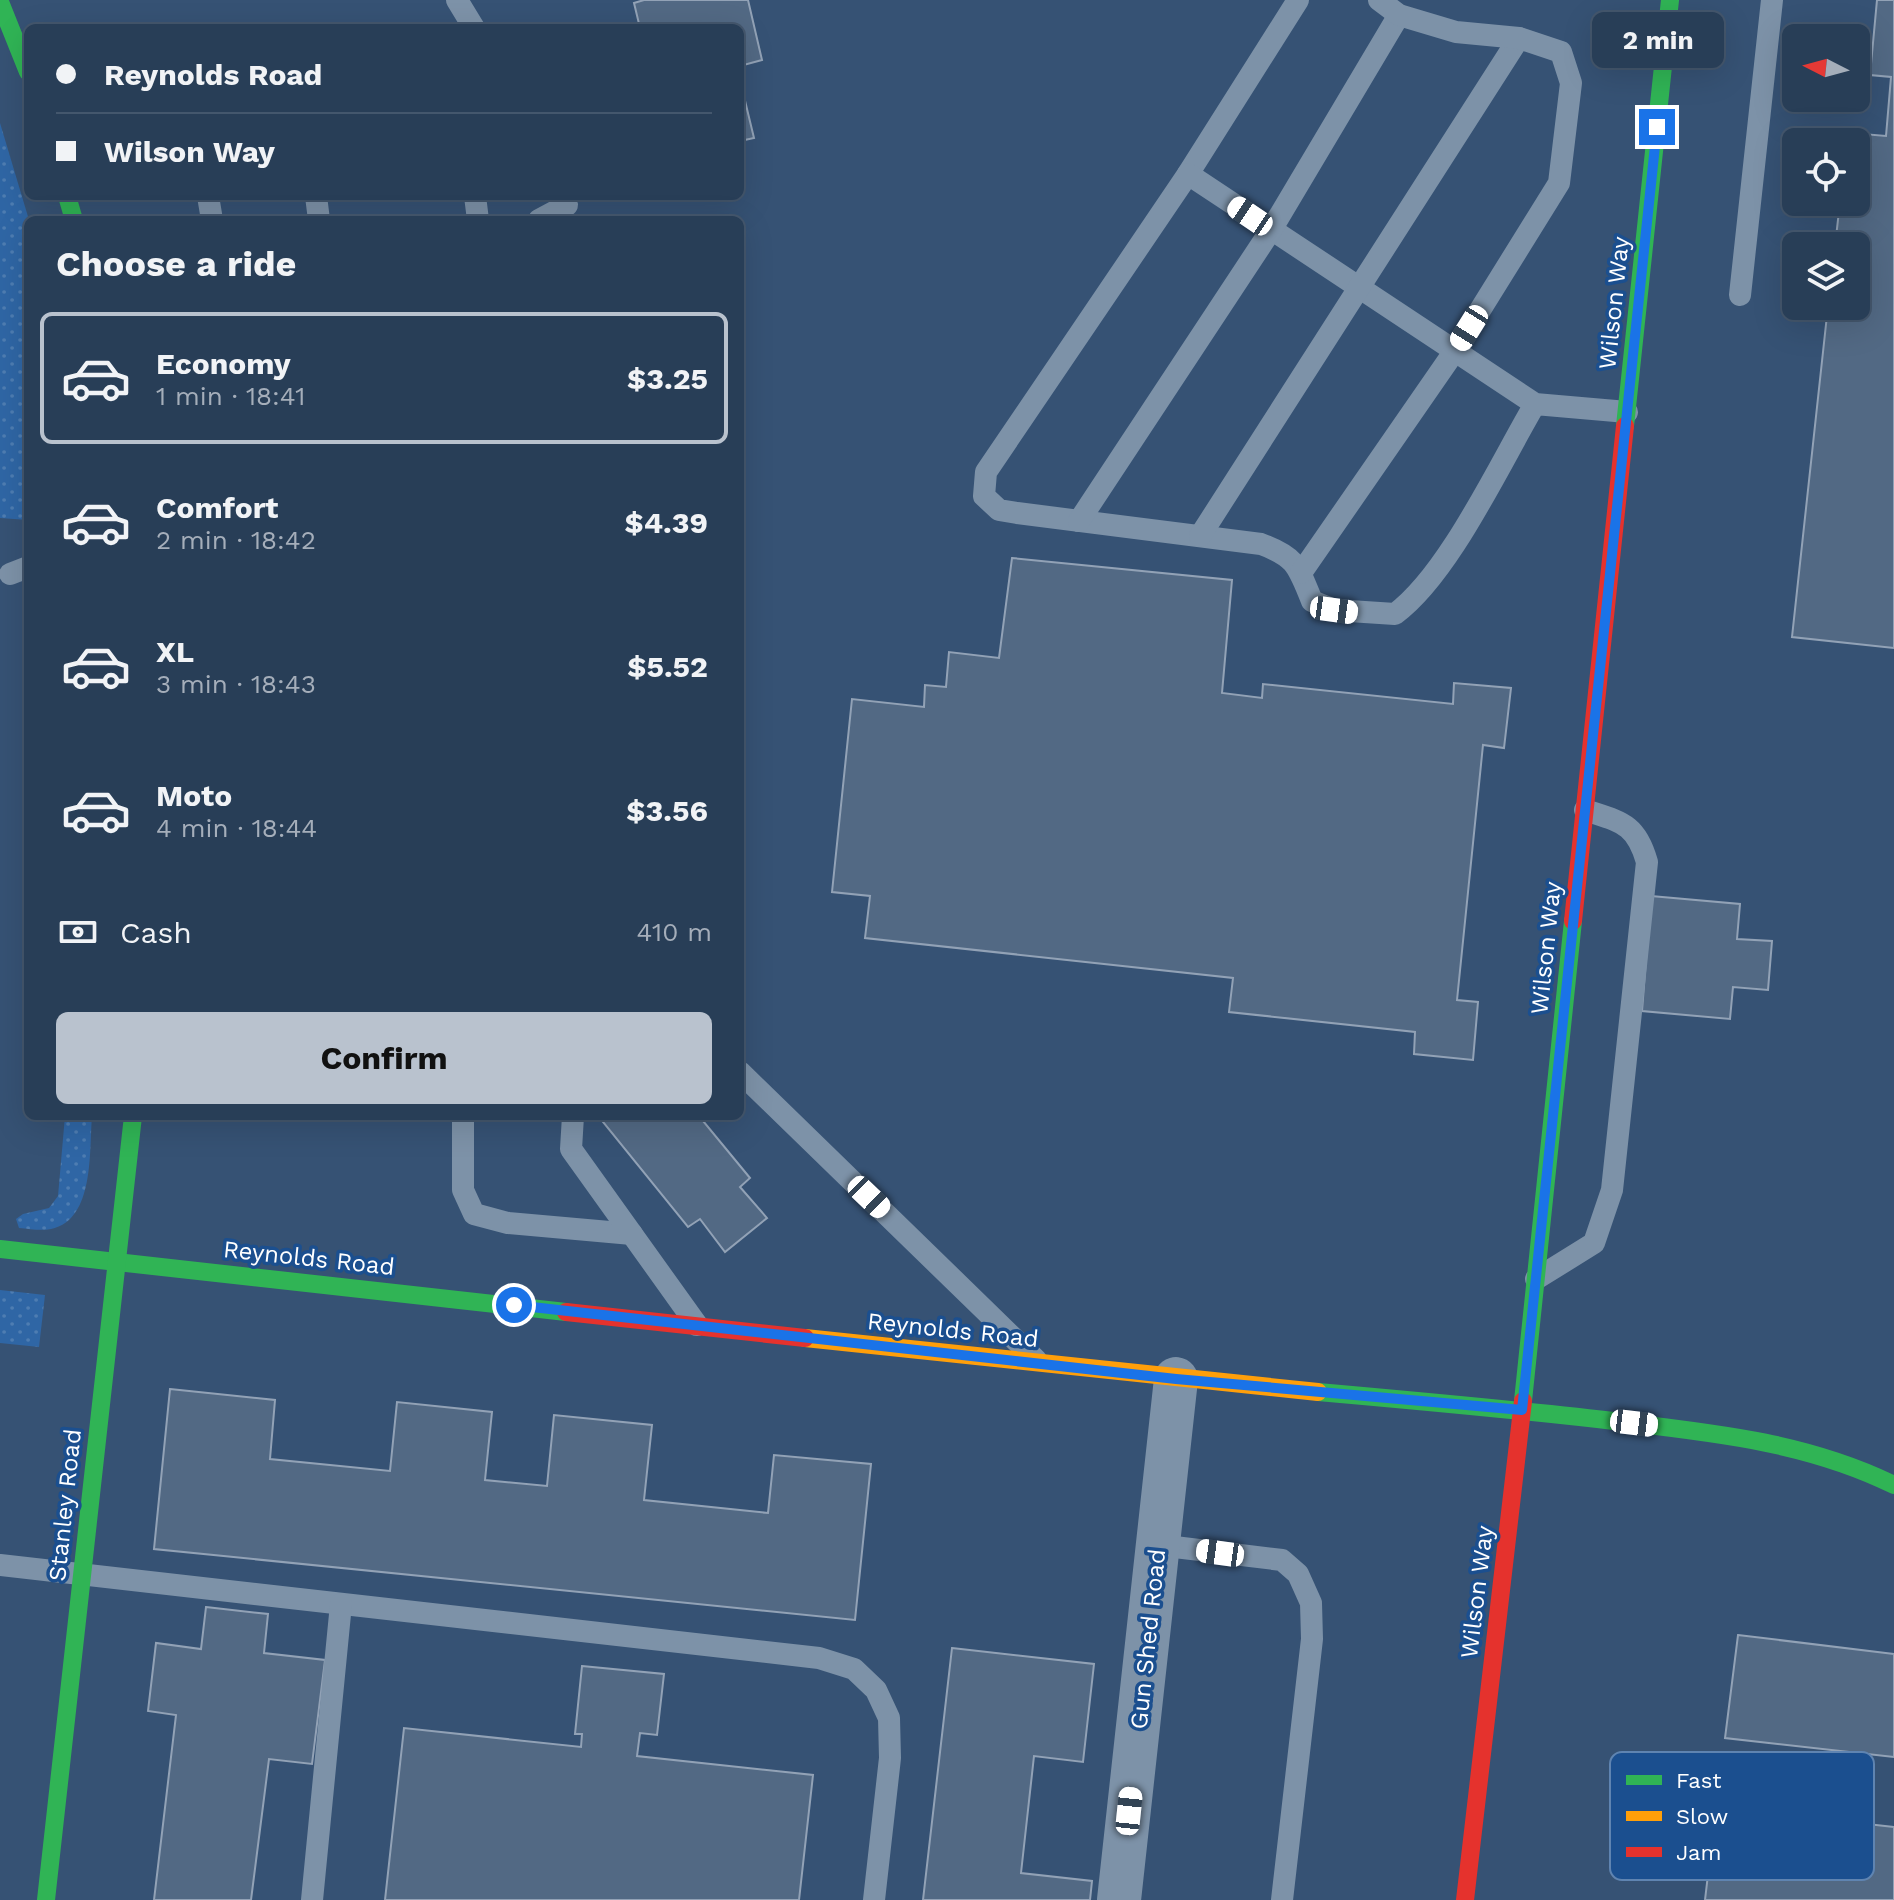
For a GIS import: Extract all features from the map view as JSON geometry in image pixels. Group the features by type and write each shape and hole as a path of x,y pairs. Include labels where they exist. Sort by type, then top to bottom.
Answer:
{"street":[{"name":"Wilson Way","path":"1465,1900 1522,1410 1670,0"},
{"path":"0,2 24,62"},
{"name":"Stanley Road","path":"46,1900 133,1120"},
{"name":"Reynolds Road","path":"0,1249 1176,1379 1522,1410 1745,1437 1853,1465 1894,1485"},
{"name":"Gun Shed Road","path":"1119,1900 1176,1379"}],"lane":[{"path":"453,24 454,0"},
{"path":"454,0 471,24"},
{"path":"1298,0 1188,174 986,472 984,496 999,510 1261,544 1287,553 1301,573 1312,601 1334,610 1395,614 1418,598 1446,557 1535,404"},
{"path":"1301,573 1454,352 1559,183 1571,83 1561,52 1519,38 1456,32 1399,15 1379,0"},
{"path":"1740,295 1772,0"},
{"path":"1079,521 1271,230 1399,15"},
{"path":"1200,536 1519,38"},
{"path":"1188,174 1535,404 1627,412"},
{"path":"548,216 569,207"},
{"path":"1536,1279 1594,1243 1612,1190 1623,1109 1647,862 1640,838 1625,824 1585,810"},
{"path":"744,1076 1040,1364"},
{"path":"463,1120 463,1190 474,1214 508,1223 632,1234"},
{"path":"573,1120 571,1149 698,1326"},
{"path":"1158,1545 1282,1560 1298,1574 1311,1603 1312,1639 1282,1900"},
{"path":"0,1565 819,1658 854,1669 876,1690 889,1718 890,1758 874,1900"},
{"path":"312,1900 341,1604"}],"shaded area":[{"path":"0,123 28,216 24,216 24,520 0,518"},
{"path":"65,1120 92,1120 87,1182 76,1212 65,1223 51,1229 19,1228 16,1219 23,1214 49,1208 58,1196"},
{"path":"0,1290 45,1295 39,1347 0,1343"}],"building":[{"path":"644,0 748,0 762,60 744,65 744,24 639,24 634,3"},
{"path":"1877,0 1894,0 1894,648 1792,637 1826,320 1870,320 1870,232 1837,232 1838,216 1870,216 1870,135 1886,136 1891,77 1870,75"},
{"path":"744,97 754,138 744,140"},
{"path":"1012,558 1232,580 1222,693 1262,698 1263,684 1453,704 1454,683 1511,688 1504,748 1483,745 1457,1000 1478,1002 1473,1060 1414,1054 1415,1032 1229,1012 1233,978 865,938 870,896 832,892 852,699 924,707 925,685 946,687 949,652 999,658"},
{"path":"1651,896 1740,904 1737,939 1772,941 1768,990 1733,987 1730,1019 1642,1011"},
{"path":"702,1120 750,1178 740,1187 767,1218 725,1252 700,1219 688,1227 603,1122"},
{"path":"170,1389 275,1400 270,1459 390,1471 397,1402 492,1412 485,1480 547,1486 554,1415 652,1425 644,1500 768,1513 774,1455 871,1464 855,1620 154,1549"},
{"path":"206,1607 268,1614 264,1653 325,1660 312,1764 269,1759 251,1900 154,1900 176,1715 148,1711 156,1643 201,1649"},
{"path":"1738,1635 1894,1654 1894,1757 1874,1755 1874,1752 1725,1738"},
{"path":"952,1648 1094,1664 1083,1762 1034,1756 1021,1873 1092,1881 1090,1900 923,1900"},
{"path":"582,1666 664,1674 657,1735 640,1733 637,1756 813,1775 799,1900 385,1900 404,1728 581,1747 582,1734 575,1734"},
{"path":"1874,1825 1894,1827 1894,1900 1705,1900 1707,1880 1874,1880"}],"traffic: fast":[{"path":"1625,426 1670,0"},
{"path":"0,2 24,62"},
{"path":"68,200 73,216"},
{"path":"1523,1401 1573,921"},
{"path":"46,1900 133,1120"},
{"path":"0,1249 566,1312"},
{"path":"1318,1392 1546,1414 1727,1436 1829,1459 1894,1485"}],"traffic: slow":[{"path":"805,1338 1318,1392"}],"traffic: jam":[{"path":"1573,921 1625,426"},
{"path":"566,1312 805,1338"},
{"path":"1465,1900 1523,1401"}],"route":[{"path":"514,1305 1176,1379 1522,1410 1657,127"}]}
